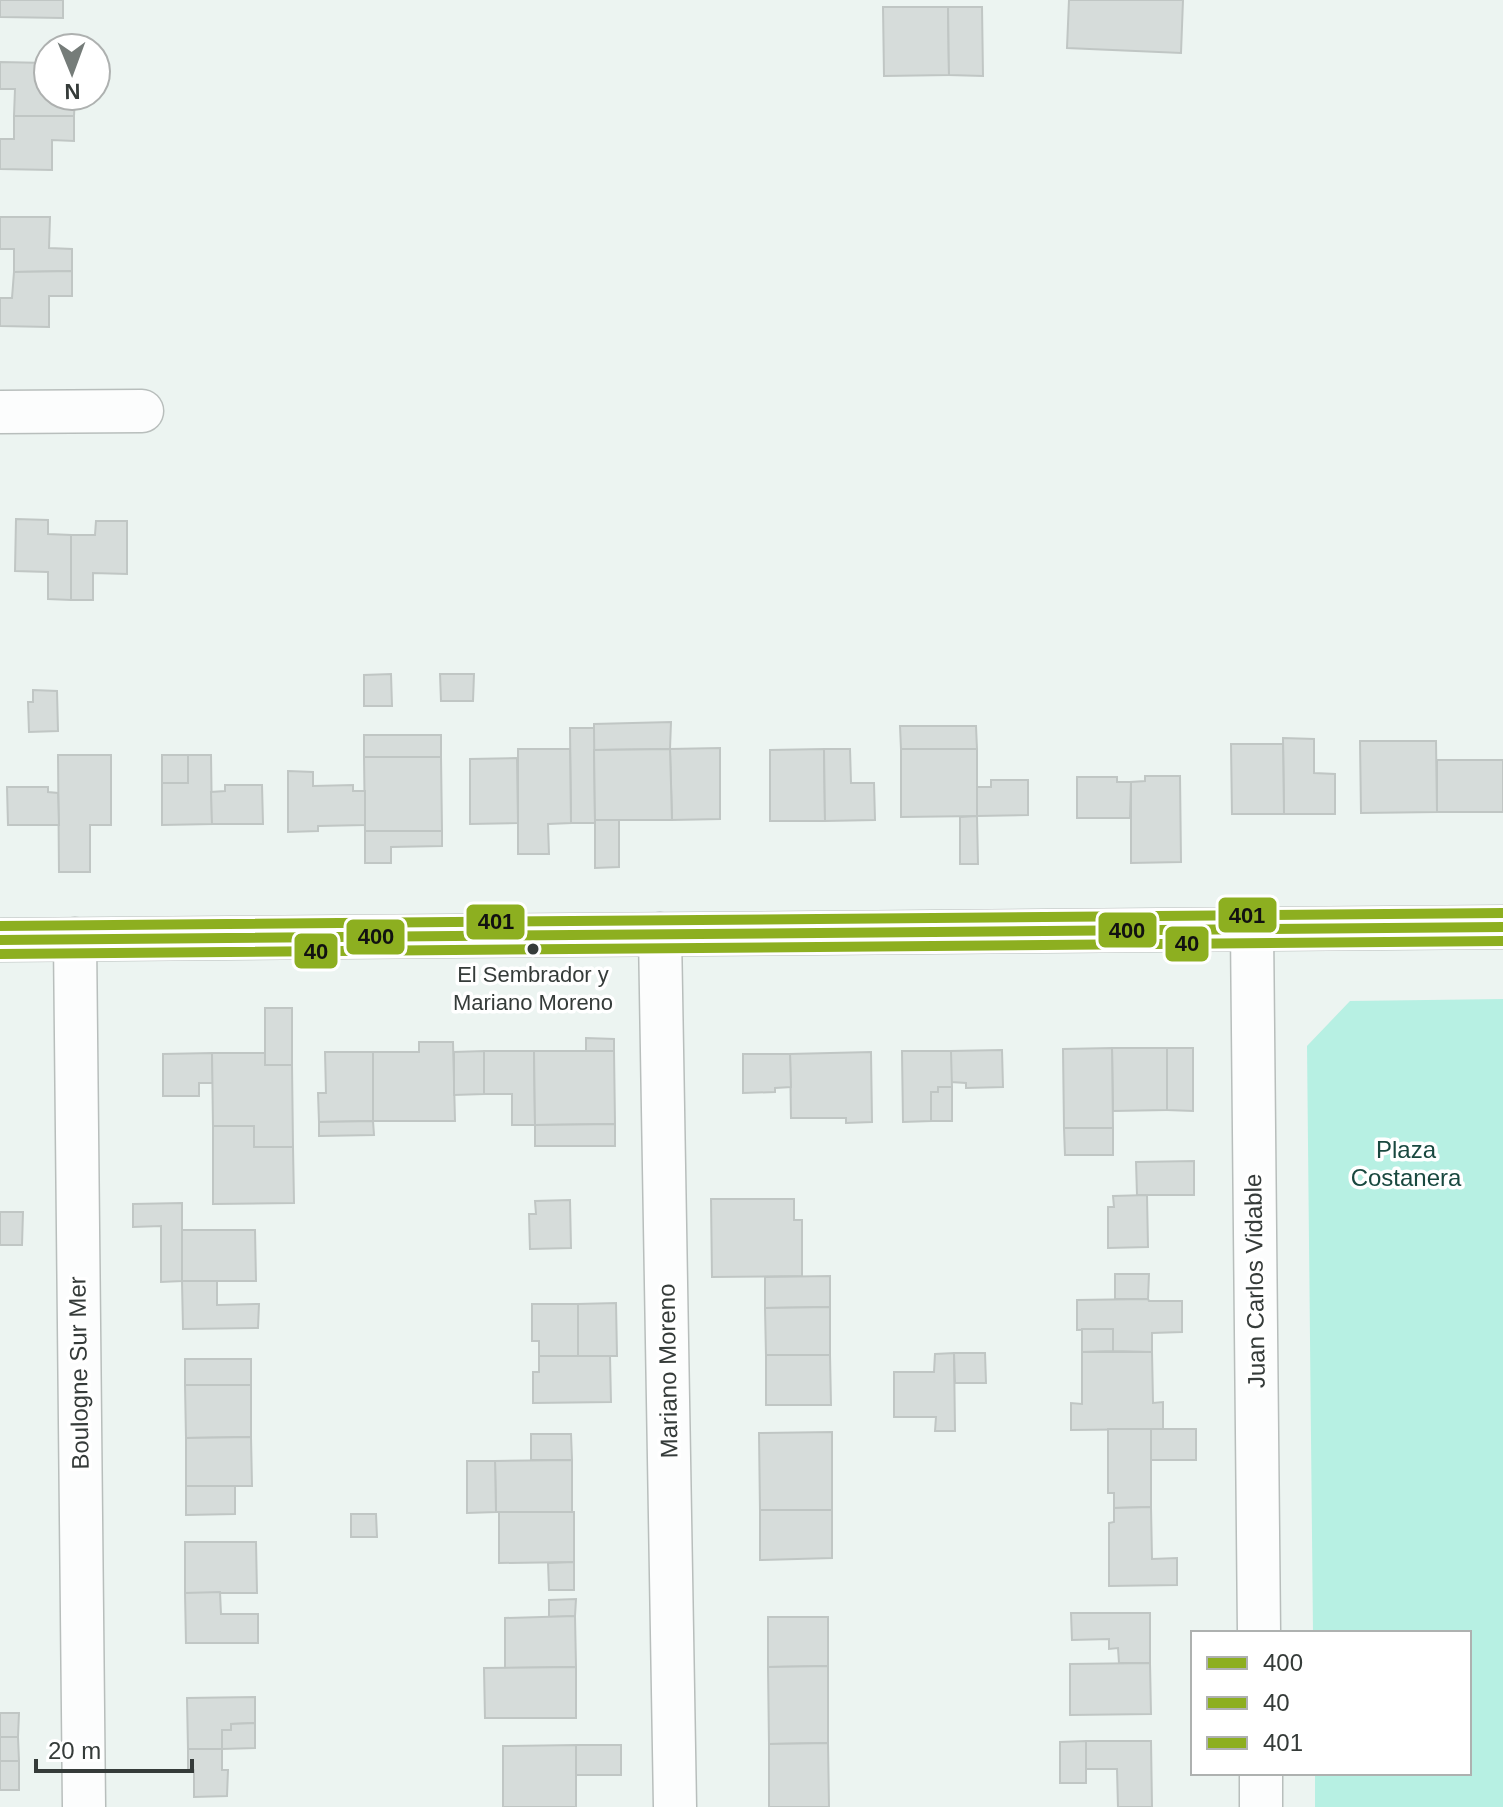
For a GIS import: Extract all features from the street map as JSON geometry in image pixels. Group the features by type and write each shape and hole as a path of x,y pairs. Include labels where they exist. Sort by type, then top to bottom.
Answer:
{"street":[{"path":"0,412 142,411"},
{"path":"0,940 1503,927"},
{"name":"Juan Carlos Vidable","path":"1252,929 1259,1631"},
{"name":"Mariano Moreno","path":"660,934 675,1807"},
{"name":"Boulogne Sur Mer","path":"75,939 84,1807"},
{"path":"1261,1775 1261,1807"}],"green space":[{"name":"Plaza Costanera","path":"1503,999 1503,1807 1315,1807 1315,1775 1471,1775 1471,1631 1313,1631 1307,1046 1350,1001"}],"building":[{"path":"0,0 63,0 63,18 0,17"},
{"path":"1069,0 1183,0 1181,53 1067,48"},
{"path":"883,7 948,7 949,75 884,76"},
{"path":"948,7 982,7 983,76 949,75"},
{"path":"0,62 32,63 32,112 74,112 74,116 14,116 15,89 0,89"},
{"path":"14,116 74,116 74,141 52,140 52,170 0,169 0,139 14,139"},
{"path":"0,217 50,217 49,248 72,249 72,271 14,272 14,249 0,249"},
{"path":"72,271 72,296 49,296 49,327 0,326 0,298 12,298 14,272"},
{"path":"16,519 48,520 48,534 71,535 71,600 48,599 48,572 15,571"},
{"path":"96,521 127,521 127,574 93,573 93,600 71,600 71,535 95,535"},
{"path":"391,674 392,706 364,706 364,675"},
{"path":"440,674 474,674 473,701 441,701"},
{"path":"33,690 57,691 58,731 29,732 28,702 33,702"},
{"path":"671,722 670,749 594,750 594,724"},
{"path":"900,726 976,726 977,749 901,749"},
{"path":"570,728 594,728 595,823 571,823"},
{"path":"364,735 441,735 441,757 364,757"},
{"path":"1283,738 1314,739 1314,773 1335,774 1335,814 1284,814"},
{"path":"1360,741 1436,741 1437,812 1361,813"},
{"path":"1231,744 1283,744 1284,814 1232,814"},
{"path":"720,748 720,819 672,820 670,749"},
{"path":"518,749 570,749 571,823 548,824 549,854 518,854"},
{"path":"670,749 672,820 595,820 594,750"},
{"path":"824,749 825,821 770,821 770,750"},
{"path":"824,749 850,749 851,783 874,783 875,820 825,821"},
{"path":"901,749 977,749 977,816 901,817"},
{"path":"58,755 111,755 111,825 90,825 90,872 59,872"},
{"path":"162,755 188,755 188,783 162,783"},
{"path":"188,755 211,755 212,824 162,825 162,783 188,783"},
{"path":"364,757 441,757 442,831 365,831"},
{"path":"517,758 518,823 470,824 470,759"},
{"path":"1437,760 1503,760 1503,812 1437,812"},
{"path":"288,771 313,772 313,786 353,785 353,791 365,791 365,825 318,826 318,831 288,832"},
{"path":"1145,776 1180,776 1181,862 1131,863 1131,782 1145,781"},
{"path":"1077,777 1117,777 1117,782 1131,782 1130,818 1077,818"},
{"path":"991,780 1028,780 1028,815 977,816 977,787 991,787"},
{"path":"225,785 262,785 263,824 212,824 211,792 225,791"},
{"path":"7,787 48,787 48,792 58,793 59,825 8,825"},
{"path":"977,816 978,864 960,864 960,817"},
{"path":"595,820 619,820 619,867 595,868"},
{"path":"365,831 442,831 442,846 391,847 391,863 365,863"},
{"path":"265,1008 292,1008 292,1065 265,1065"},
{"path":"586,1038 614,1039 614,1051 586,1051"},
{"path":"419,1042 453,1042 455,1121 373,1121 373,1052 419,1052"},
{"path":"1112,1048 1167,1048 1167,1110 1113,1111"},
{"path":"1112,1048 1113,1128 1064,1128 1063,1049"},
{"path":"1167,1048 1193,1048 1193,1111 1167,1110"},
{"path":"1002,1050 1003,1087 966,1088 966,1083 951,1082 951,1051"},
{"path":"484,1051 534,1051 535,1125 512,1125 512,1094 484,1094"},
{"path":"484,1051 484,1094 454,1095 454,1052"},
{"path":"534,1051 614,1051 615,1124 535,1125"},
{"path":"902,1051 951,1051 952,1087 938,1087 938,1092 931,1092 931,1121 903,1122"},
{"path":"325,1052 373,1052 373,1121 319,1122 318,1093 326,1093"},
{"path":"871,1052 872,1122 846,1123 846,1118 791,1118 790,1054"},
{"path":"212,1053 213,1083 199,1083 199,1096 163,1096 163,1054"},
{"path":"212,1053 265,1053 265,1065 292,1065 293,1147 254,1147 254,1126 213,1126"},
{"path":"743,1054 790,1054 791,1087 775,1088 775,1092 743,1093"},
{"path":"938,1087 952,1087 952,1121 931,1121 931,1092 938,1092"},
{"path":"373,1121 374,1135 319,1136 319,1122"},
{"path":"615,1124 615,1146 535,1146 535,1125"},
{"path":"213,1126 254,1126 254,1147 293,1147 294,1203 213,1204"},
{"path":"1064,1128 1113,1128 1113,1155 1065,1155"},
{"path":"1194,1161 1194,1195 1137,1195 1136,1162"},
{"path":"1147,1195 1148,1247 1108,1248 1108,1207 1114,1207 1113,1196"},
{"path":"711,1199 794,1199 794,1220 802,1220 802,1276 712,1277"},
{"path":"570,1200 571,1248 530,1249 529,1214 536,1214 535,1201"},
{"path":"182,1203 182,1281 161,1282 161,1226 133,1227 133,1204"},
{"path":"0,1212 23,1212 22,1245 0,1245"},
{"path":"182,1230 255,1230 256,1281 182,1281"},
{"path":"1115,1274 1149,1274 1148,1299 1115,1299"},
{"path":"830,1276 830,1307 765,1308 765,1277"},
{"path":"182,1281 217,1281 217,1305 259,1304 258,1328 183,1329"},
{"path":"1077,1300 1182,1301 1182,1332 1152,1333 1152,1352 1113,1351 1113,1329 1077,1330"},
{"path":"616,1303 617,1356 578,1356 578,1304"},
{"path":"532,1304 578,1304 578,1356 539,1356 539,1341 532,1341"},
{"path":"830,1307 830,1355 766,1355 765,1308"},
{"path":"1082,1329 1113,1329 1113,1351 1082,1352"},
{"path":"1082,1352 1152,1352 1153,1403 1163,1402 1163,1429 1071,1430 1071,1403 1082,1404"},
{"path":"954,1353 955,1431 935,1431 936,1417 894,1417 894,1372 934,1372 935,1354"},
{"path":"954,1353 985,1353 986,1383 955,1383"},
{"path":"766,1355 830,1355 831,1405 766,1405"},
{"path":"539,1356 610,1356 611,1402 533,1403 533,1372 539,1372"},
{"path":"185,1359 251,1359 251,1385 185,1385"},
{"path":"185,1385 251,1385 251,1437 186,1438"},
{"path":"1108,1429 1151,1429 1151,1507 1114,1508 1114,1493 1108,1493"},
{"path":"1151,1429 1196,1429 1196,1460 1151,1460"},
{"path":"832,1432 832,1510 760,1510 759,1433"},
{"path":"531,1434 571,1434 572,1460 531,1460"},
{"path":"251,1437 252,1486 186,1486 186,1438"},
{"path":"572,1460 572,1512 496,1512 495,1461"},
{"path":"467,1461 495,1461 496,1512 467,1513"},
{"path":"186,1486 235,1486 235,1514 186,1515"},
{"path":"1151,1507 1152,1559 1177,1558 1177,1585 1109,1586 1109,1523 1114,1522 1114,1508"},
{"path":"760,1510 832,1510 832,1558 760,1560"},
{"path":"499,1512 574,1512 574,1562 499,1563"},
{"path":"351,1514 376,1514 377,1537 351,1537"},
{"path":"185,1542 256,1542 257,1593 185,1593"},
{"path":"574,1562 574,1590 549,1590 548,1563"},
{"path":"220,1592 221,1614 258,1614 258,1643 186,1643 185,1593"},
{"path":"576,1599 575,1616 549,1617 549,1600"},
{"path":"1071,1613 1150,1613 1150,1663 1119,1663 1118,1648 1109,1649 1109,1639 1072,1640"},
{"path":"575,1616 576,1667 505,1668 505,1618"},
{"path":"768,1617 828,1617 828,1666 768,1667"},
{"path":"1150,1663 1151,1714 1070,1715 1070,1664"},
{"path":"828,1666 828,1743 769,1744 768,1667"},
{"path":"576,1667 576,1718 485,1718 484,1668"},
{"path":"255,1697 255,1723 231,1724 231,1730 222,1730 222,1749 188,1749 187,1698"},
{"path":"0,1713 19,1713 18,1737 0,1737"},
{"path":"255,1723 255,1748 222,1749 222,1730 231,1730 231,1724"},
{"path":"0,1737 18,1737 19,1761 0,1761"},
{"path":"1086,1741 1086,1783 1060,1783 1060,1742"},
{"path":"1086,1741 1151,1741 1152,1807 1118,1807 1117,1769 1086,1769"},
{"path":"828,1743 829,1807 769,1807 769,1744"},
{"path":"576,1745 576,1807 503,1807 503,1746"},
{"path":"576,1745 621,1745 621,1775 576,1775"},
{"path":"188,1749 222,1749 222,1770 228,1770 227,1796 194,1797 194,1770 188,1769"},
{"path":"0,1761 19,1761 19,1790 0,1790"}],"transit line":[{"name":"401","path":"0,926 1503,913"},
{"name":"400","path":"0,940 1503,927"},
{"name":"40","path":"0,954 1503,941"}],"place":[{"name":"El Sembrador y Mariano Moreno","path":"533,949"}]}
